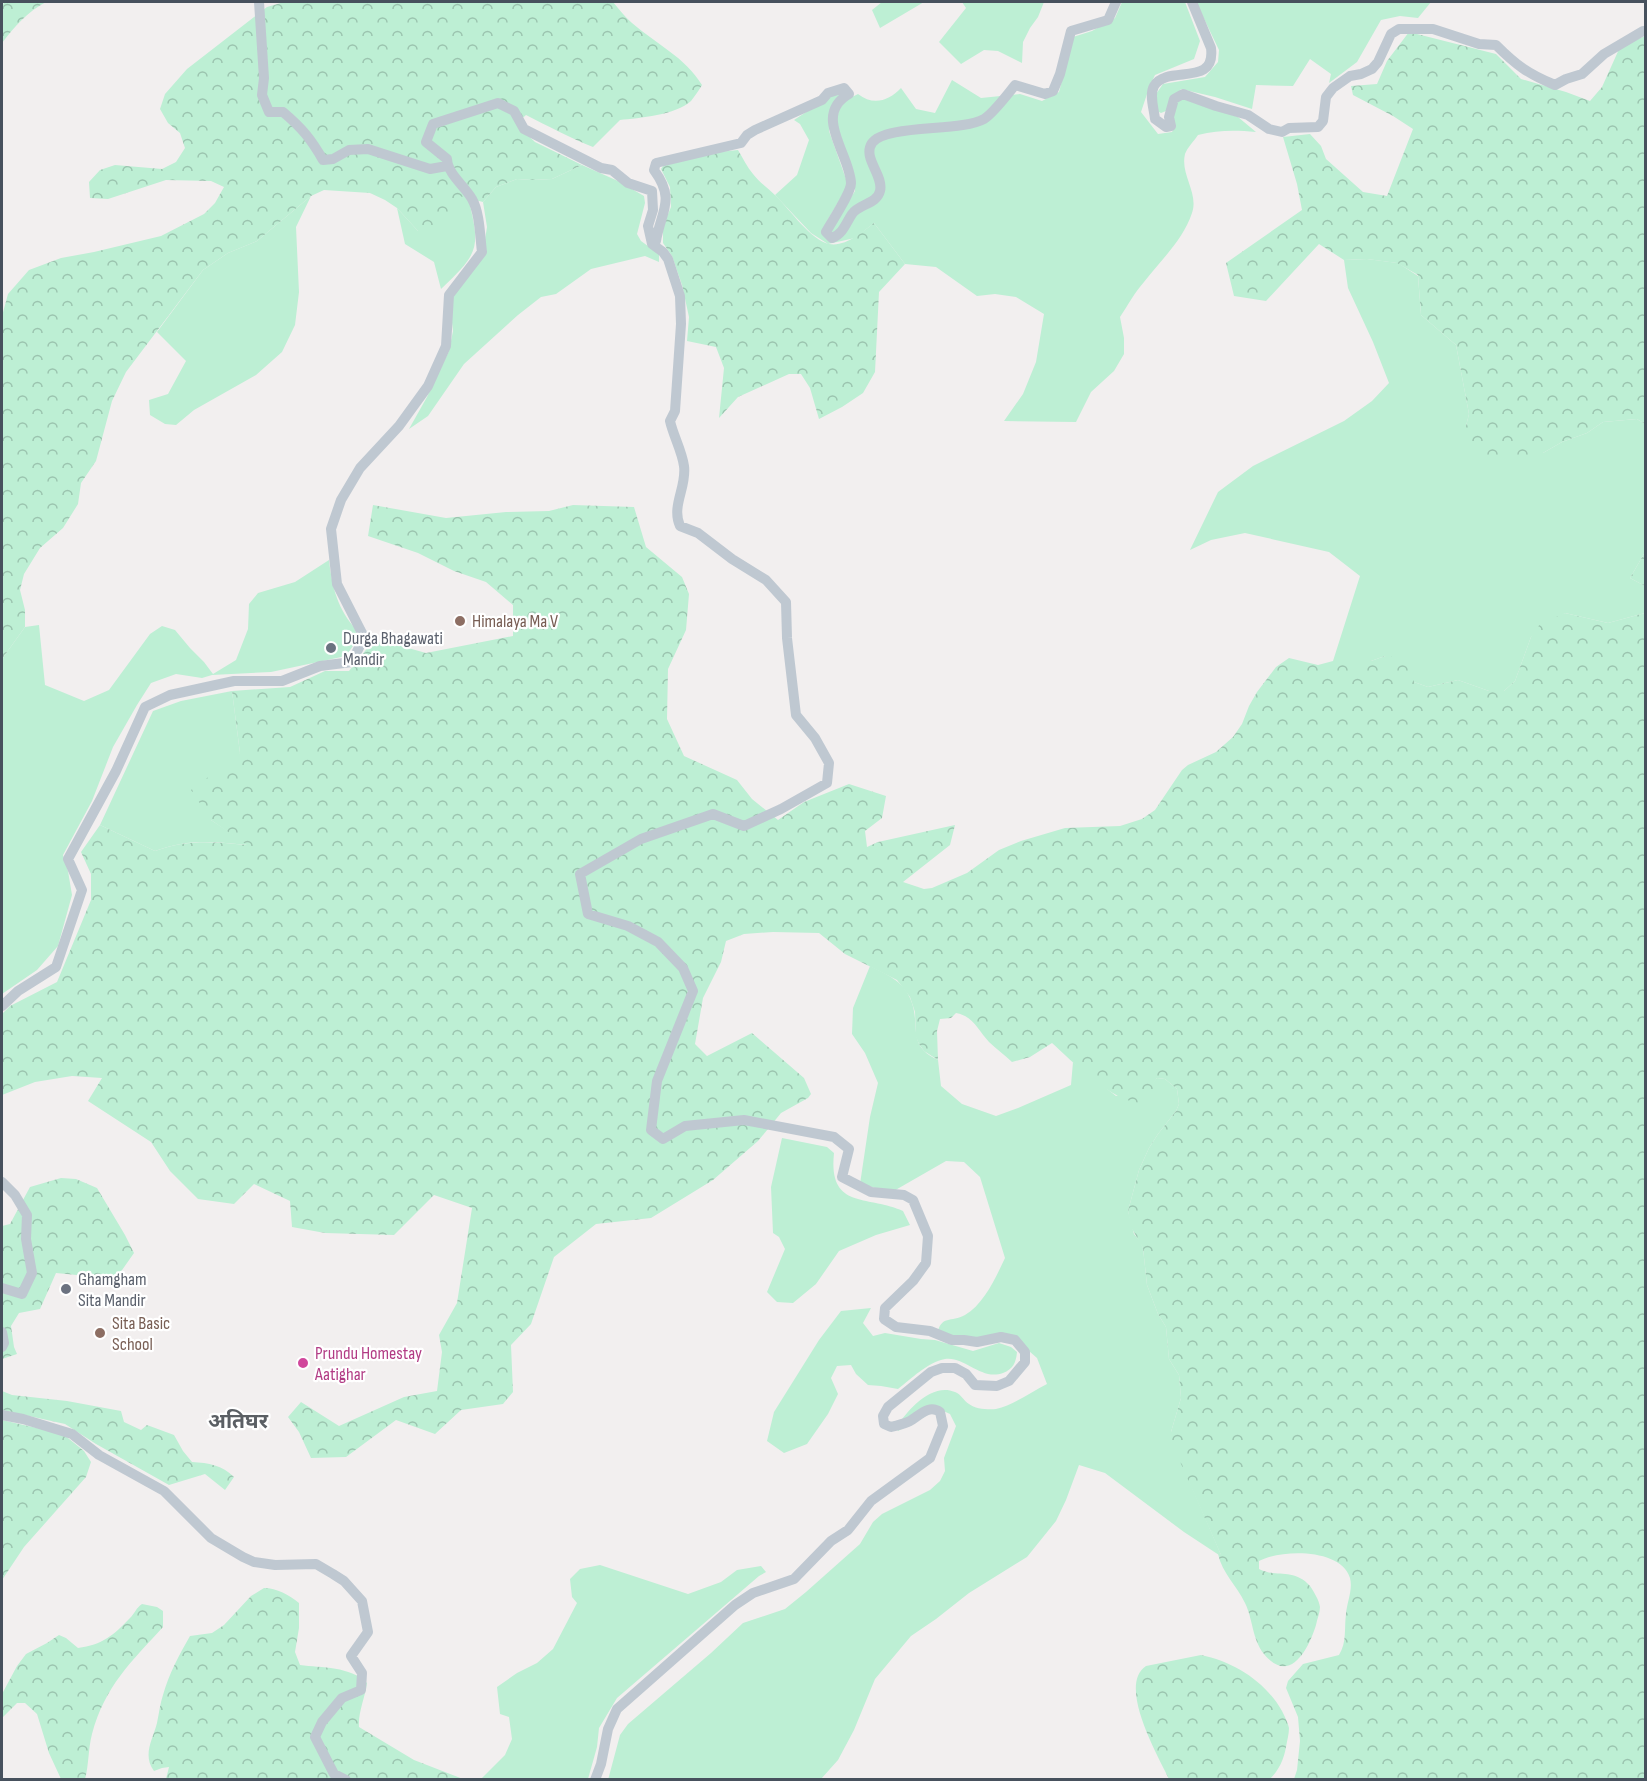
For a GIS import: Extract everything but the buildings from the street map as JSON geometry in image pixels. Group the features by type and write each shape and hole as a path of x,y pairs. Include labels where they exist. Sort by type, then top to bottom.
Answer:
{"street":[{"path":"259,2 264,78 262,95 269,112 283,112 298,125 311,139 323,160 333,159 349,150 368,149 430,168 447,166"},
{"path":"652,244 656,241 658,227 665,215 667,197 660,178 654,170 656,164 741,143 755,130 822,100 828,93 844,88 849,94 837,105 833,125 851,183 850,191 826,232 832,238 837,236 856,210 876,199 881,191 879,174 871,161 870,145 874,141 885,135 967,124 984,119 1015,85 1045,94 1053,91 1060,74 1071,31 1108,20 1116,2"},
{"path":"1192,2 1211,48 1212,56 1204,70 1171,76 1158,81 1154,87 1152,94 1155,119 1166,127 1171,126 1169,117 1174,99 1183,94 1248,115 1269,129 1282,132 1288,128 1318,127 1323,121 1326,97 1333,88 1350,76 1372,69 1378,62 1391,34 1399,29 1433,29 1479,44 1496,45 1515,64 1555,85 1582,74 1604,54 1646,31"},
{"path":"2,1006 18,991 56,967 82,890 68,859 116,771 145,707 170,695 234,681 282,681 320,666 352,662 364,637 337,584 332,529 341,500 360,468 399,426 428,386 446,346 449,295 482,252 479,224 473,201 447,166 447,159 426,142 433,124 498,103 514,111 524,129 601,168 612,170 628,183 652,191 653,210 648,226 652,244 668,259 680,296 681,324 675,411 669,421 684,466 676,518 680,526 698,533 732,559 766,580 786,603 787,638 796,715 815,738 829,763 827,783 781,809 744,825 713,814 641,839 580,874 588,914 628,926 658,942 683,968 693,991 657,1081 651,1130 663,1139 685,1126 744,1120 834,1137 849,1149 842,1177 871,1192 904,1195 913,1200 928,1236 926,1263 913,1281 885,1308 884,1319 896,1328 930,1331 952,1340 977,1342 1001,1336 1015,1340 1025,1352 1025,1362 1010,1381 997,1386 975,1385 966,1374 955,1368 942,1368 931,1372 895,1401 883,1416 884,1424 891,1427 909,1422 928,1409 937,1409 940,1412 943,1426 930,1458 871,1501 848,1530 831,1541 794,1579 753,1593 735,1605 617,1709 608,1729 601,1764 595,1779"},
{"path":"2,1182 15,1195 27,1215 26,1239 32,1273 22,1294 2,1288"},
{"path":"2,1332 4,1343 2,1347"},
{"path":"2,1415 72,1434 99,1455 164,1491 211,1538 243,1557 254,1562 275,1565 316,1564 344,1581 362,1601 366,1616 368,1632 351,1656 362,1673 361,1690 342,1698 321,1722 315,1737 334,1774 346,1779"}],"green space":[{"path":"5,2 46,2 22,20 2,43 2,5"},
{"path":"284,2 613,2 624,16 641,31 687,66 702,85 691,101 676,110 620,120 593,147 526,115 516,124 535,142 582,165 552,179 517,179 496,187 483,202 459,196 456,210 434,232 418,231 397,208 370,193 324,190 311,196 257,241 228,253 203,270 126,372 112,401 96,461 81,483 78,504 63,528 40,548 24,574 20,590 25,610 25,627 2,659 2,316 8,294 29,270 61,258 161,236 204,214 215,203 224,187 211,181 166,180 108,199 90,198 89,182 100,170 115,165 162,169 176,162 185,148 180,133 168,123 160,109 165,94 187,69 267,7"},
{"path":"882,2 924,2 880,28 872,10"},
{"path":"962,2 1044,2 1023,42 1022,63 998,51 984,50 961,64 939,42 966,8"},
{"path":"1122,2 1185,2 1200,41 1194,59 1155,75 1150,85 1141,112 1158,134 1172,132 1175,127 1174,105 1182,98 1238,117 1256,132 1227,131 1198,135 1187,149 1184,162 1194,206 1188,223 1120,317 1124,354 1114,371 1091,392 1076,422 1004,421 1023,394 1036,362 1044,314 1016,297 995,294 977,296 936,267 905,264 874,223 855,238 828,244 811,233 775,195 797,175 809,140 800,124 794,120 832,95 838,93 840,96 834,104 829,131 846,179 846,189 827,221 832,227 855,191 854,173 836,123 839,110 846,100 858,94 869,100 886,99 901,88 916,109 935,113 952,80 981,98 1020,94 1042,101 1059,92 1073,37 1092,31 1115,18"},
{"path":"1196,2 1431,2 1418,18 1400,16 1381,20 1357,62 1329,83 1331,74 1310,59 1293,86 1256,85 1252,109 1181,89 1166,111 1161,113 1157,111 1156,94 1163,84 1205,77 1218,62 1219,50"},
{"path":"1409,32 1496,54 1521,79 1590,101 1602,87 1620,47 1645,36 1645,424 1637,419 1603,422 1587,433 1562,442 1543,453 1501,462 1466,448 1466,426 1469,414 1456,345 1421,315 1418,275 1397,263 1367,259 1344,260 1319,244 1266,301 1234,296 1226,263 1302,210 1283,137 1310,134 1321,146 1326,159 1363,192 1387,196 1413,129 1353,95 1351,86 1377,84 1387,61"},
{"path":"738,150 756,177 801,224 822,242 842,243 874,223 905,264 879,292 875,372 863,393 819,419 810,388 801,374 789,374 738,397 719,418 724,368 716,347 687,341 689,317 682,285 672,256 663,243 663,226 671,207 670,187 661,169 665,163 709,153"},
{"path":"582,165 644,196 645,203 637,234 641,241 659,254 659,262 645,256 591,269 556,294 541,297 464,364 428,416 409,429 449,351 453,331 451,314 453,293 482,258 487,227 483,202 496,187 517,179 552,179"},
{"path":"459,195 468,198 475,228 474,249 463,267 441,289 434,262 405,244 397,208 418,231"},
{"path":"311,196 296,227 299,292 295,325 282,352 256,375 194,410 176,425 165,424 150,415 149,400 168,394 186,361 157,332 203,270 228,253 257,241"},
{"path":"1367,259 1398,263 1418,276 1421,315 1456,345 1469,414 1466,426 1543,453 1562,442 1587,433 1603,422 1637,419 1645,424 1645,552 1630,578 1645,586 1645,613 1608,623 1565,613 1531,637 1515,681 1504,691 1489,691 1458,680 1428,687 1414,682 1385,656 1371,661 1333,661 1360,576 1329,552 1245,533 1211,540 1190,550 1218,492 1253,466 1344,421 1372,401 1389,383 1348,288 1344,260"},
{"path":"373,505 446,518 506,512 549,511 573,505 634,507 646,547 682,577 689,594 686,630 668,669 667,719 684,756 737,780 752,799 778,820 804,802 849,784 886,796 882,818 865,831 867,847 878,842 955,825 950,845 903,882 924,889 932,888 967,873 999,850 1021,841 1065,828 1120,826 1142,819 1155,810 1182,770 1216,752 1233,737 1242,724 1257,692 1276,667 1289,658 1318,665 1333,661 1371,661 1385,656 1400,658 1412,667 1414,682 1428,687 1458,680 1489,691 1504,691 1515,681 1531,637 1540,624 1565,613 1608,623 1645,613 1645,1779 1294,1779 1300,1741 1298,1717 1286,1688 1288,1681 1303,1664 1339,1655 1342,1650 1351,1587 1350,1578 1344,1568 1323,1556 1281,1554 1259,1561 1259,1569 1265,1572 1291,1575 1304,1580 1313,1591 1320,1607 1313,1634 1303,1653 1290,1665 1282,1666 1273,1663 1257,1642 1245,1603 1220,1561 1218,1554 1221,1555 1171,1441 1171,1432 1181,1398 1179,1375 1169,1359 1166,1327 1158,1314 1147,1285 1143,1248 1131,1227 1128,1211 1139,1170 1149,1148 1179,1104 1177,1089 1165,1079 1157,1078 1153,1084 1155,1099 1143,1103 1130,1101 1116,1095 1086,1074 1052,1043 1030,1057 1012,1062 989,1042 971,1020 956,1013 951,1018 940,1019 937,1031 938,1060 924,1051 919,1044 916,1037 915,1012 910,997 897,980 845,954 819,933 744,934 726,941 721,962 703,998 695,1044 707,1056 752,1033 804,1078 811,1094 808,1098 781,1113 758,1141 713,1180 651,1218 596,1224 554,1257 531,1324 511,1345 513,1392 503,1404 461,1410 435,1434 396,1420 346,1457 311,1458 299,1432 288,1417 301,1402 339,1426 404,1397 437,1391 442,1352 439,1335 457,1303 472,1208 434,1195 394,1235 325,1233 292,1227 290,1201 254,1184 234,1204 198,1199 170,1171 151,1142 88,1101 102,1078 72,1076 35,1082 2,1095 2,1014 10,1006 57,982 91,900 91,874 81,852 100,825 155,851 190,843 247,845 211,820 191,790 240,753 232,691 290,687 325,671 349,671 373,641 426,653 513,636 513,605 486,582 454,571 418,553 368,536"},
{"path":"1645,552 1645,586 1630,578"},
{"path":"329,560 337,598 356,629 355,643 346,656 271,672 212,675 202,678 176,674 151,683 113,747 92,801 63,855 72,895 58,946 37,970 2,994 2,659 25,627 39,625 45,685 84,701 109,690 150,634 162,626 175,630 213,674 236,660 248,629 249,604 258,593 295,582"},
{"path":"232,691 240,753 211,820 249,845 191,843 155,851 100,825 153,711 181,701"},
{"path":"870,966 893,979 907,992 913,1008 916,1033 921,1048 938,1060 941,1086 962,1104 996,1116 1018,1108 1071,1085 1073,1062 1116,1096 1152,1084 1157,1078 1165,1079 1177,1089 1179,1104 1149,1148 1139,1170 1128,1211 1134,1234 1143,1248 1147,1285 1158,1314 1166,1327 1169,1359 1179,1375 1181,1398 1171,1432 1172,1441 1222,1557 1184,1532 1105,1473 1079,1465 1056,1521 1027,1557 969,1593 911,1636 875,1679 854,1730 838,1760 821,1779 608,1780 620,1735 628,1724 743,1623 785,1609 806,1592 860,1544 873,1522 882,1514 930,1490 940,1481 945,1471 944,1458 956,1426 950,1414 939,1409 898,1431 896,1428 913,1406 929,1394 946,1390 957,1393 975,1407 996,1409 1047,1384 1037,1358 1021,1344 937,1335 941,1324 965,1315 978,1304 989,1290 1005,1258 980,1177 964,1162 946,1161 892,1192 860,1184 870,1117 878,1083 865,1053 852,1034 853,1008"},
{"path":"782,1138 827,1147 834,1153 837,1184 844,1192 864,1201 903,1211 910,1225 876,1235 839,1251 816,1284 793,1303 777,1302 767,1292 785,1249 779,1237 773,1233 771,1187"},
{"path":"61,1178 76,1179 97,1188 134,1253 113,1283 87,1276 56,1273 40,1309 19,1313 11,1326 17,1354 2,1359 2,1226 10,1224 30,1187"},
{"path":"871,1308 863,1323 873,1336 885,1333 935,1340 973,1351 999,1343 1017,1352 1015,1362 1003,1373 995,1375 987,1374 959,1361 945,1359 926,1367 898,1389 868,1385 856,1374 851,1365 837,1366 831,1378 838,1394 828,1414 807,1444 784,1453 767,1441 774,1412 819,1340 841,1311"},
{"path":"2,1391 12,1395 67,1401 121,1411 124,1422 141,1430 147,1425 174,1435 192,1462 215,1465 234,1477 225,1490 205,1474 169,1485 65,1424 2,1410"},
{"path":"2,1420 63,1434 84,1451 91,1462 86,1477 24,1547 2,1580"},
{"path":"600,1565 688,1594 721,1582 737,1570 761,1566 766,1572 617,1698 599,1728 597,1747 588,1779 481,1779 505,1755 512,1739 509,1717 500,1714 497,1687 537,1663 553,1649 577,1603 572,1597 570,1579 580,1569"},
{"path":"264,1588 283,1592 299,1603 299,1628 295,1652 300,1665 352,1673 367,1683 359,1727 414,1760 463,1779 166,1779 169,1767 154,1771 149,1753 162,1698 171,1672 190,1636 212,1633 224,1625 251,1596"},
{"path":"142,1604 157,1607 163,1611 163,1627 120,1676 104,1702 92,1734 85,1779 61,1779 49,1753 37,1714 25,1703 17,1703 2,1718 2,1694 26,1654 59,1635 78,1648 101,1642 130,1618"},
{"path":"1201,1655 1225,1662 1248,1674 1267,1691 1282,1711 1289,1726 1288,1735 1282,1760 1270,1779 1169,1779 1142,1721 1136,1688 1138,1675 1146,1666"}],"place":[{"name":"Himalaya Ma V","path":"460,621"},
{"name":"Durga Bhagawati Mandir","path":"331,648"},
{"name":"Ghamgham Sita Mandir","path":"66,1289"},
{"name":"Sita Basic School","path":"100,1333"},
{"name":"Prundu Homestay Aatighar","path":"303,1363"}],"district":[{"name":"अतिघर","path":"238,1421"}]}
